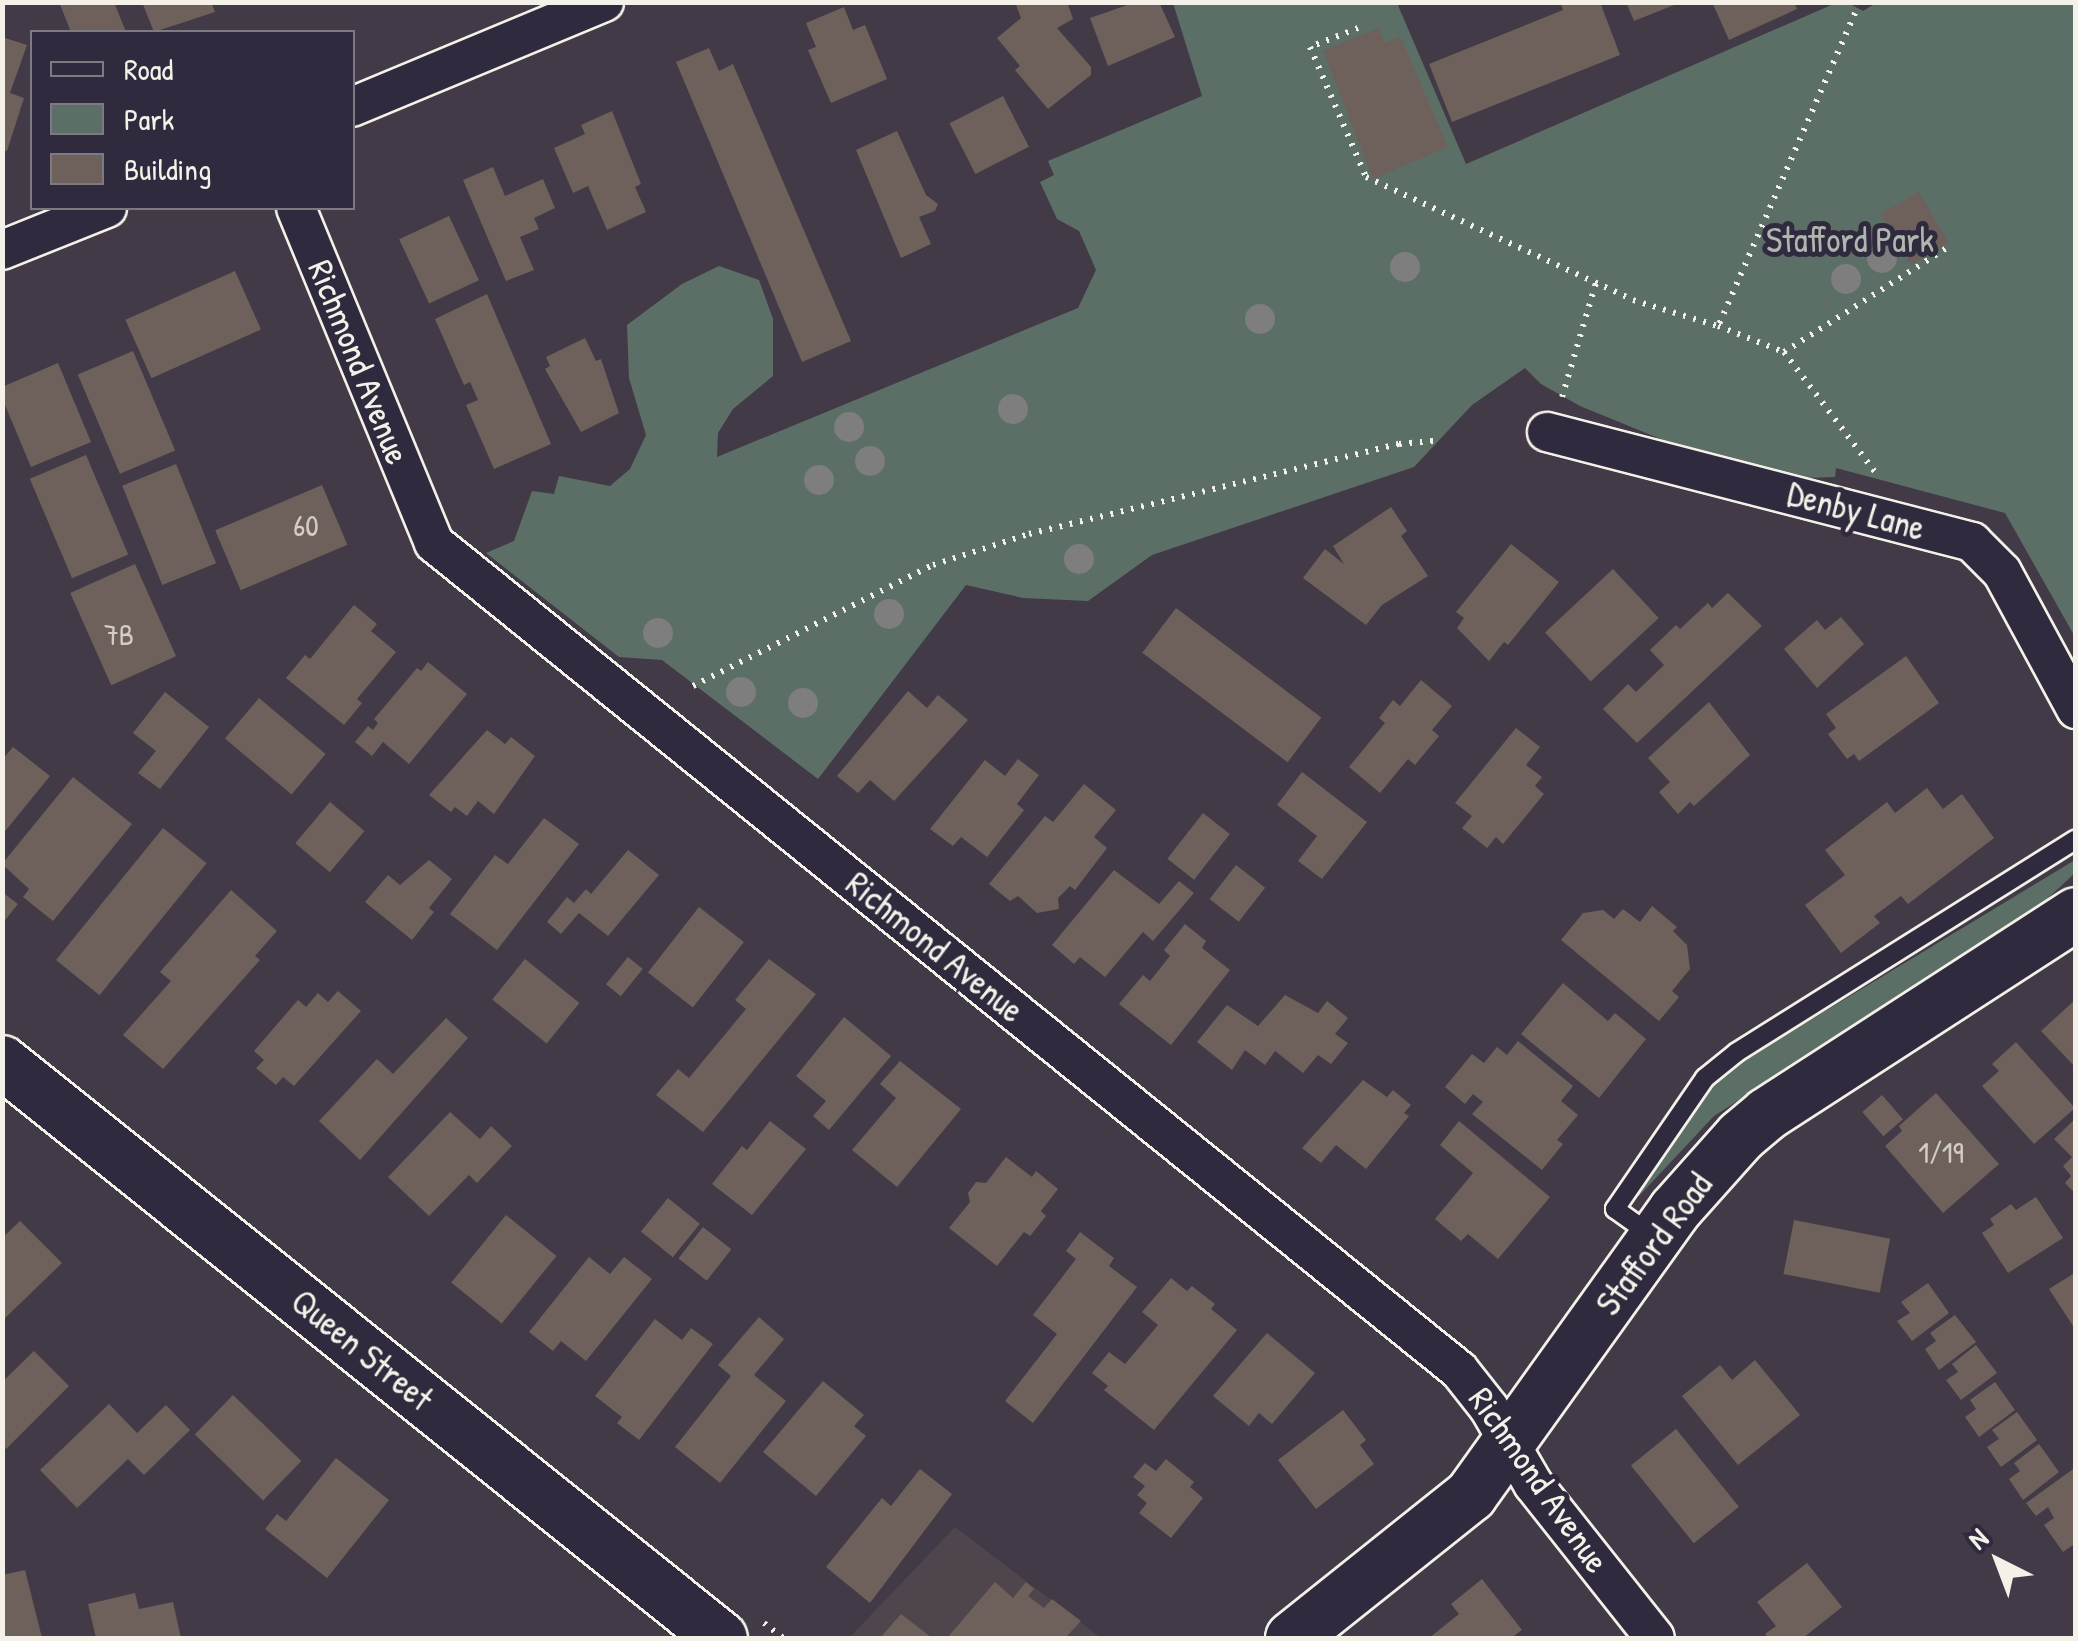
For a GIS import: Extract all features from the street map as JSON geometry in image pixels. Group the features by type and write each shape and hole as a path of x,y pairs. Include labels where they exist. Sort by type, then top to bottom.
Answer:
{"street":[{"path":"355,106 604,2"},
{"path":"2,250 102,210"},
{"name":"Richmond Avenue","path":"297,210 434,543 1459,1370 1477,1389 1532,1484 1655,1638"},
{"name":"Denby Lane","path":"1547,432 1972,542 2002,572 2076,710"},
{"name":"Stafford Road","path":"1292,1638 1457,1508 1510,1446 1654,1237 1716,1160 1767,1114 2076,914"},
{"name":"Queen Street","path":"2,1062 721,1638"}],"lane":[{"path":"1654,1237 1615,1209 1706,1078 1737,1052 2076,839"}],"path":[{"path":"1718,326 1856,14"},
{"path":"1358,28 1310,47 1366,177 1596,283 1784,352 1887,488"},
{"path":"1784,352 1948,247"},
{"path":"1566,389 1596,283"},
{"path":"693,686 932,565 1103,516 1400,444 1435,441"}],"shaded area":[{"path":"955,1527 1101,1638 849,1638"}],"green space":[{"name":"Stafford Park","path":"1878,2 2075,3 2075,637 2005,513 1836,468 1835,477 1778,479 1707,458 1580,406 1541,384 1525,368 1472,405 1414,467 1152,555 1088,601 1023,598 966,585 818,779 662,660 619,657 486,553 514,541 532,491 554,494 559,476 610,486 630,469 646,435 629,378 627,325 682,284 719,266 759,280 773,319 773,376 733,409 718,433 717,457 1078,308 1096,270 1079,231 1057,219 1040,182 1054,175 1048,161 1202,96 1173,3 1397,3 1466,164 1836,3 1848,3 1863,11"},
{"path":"2075,860 2075,873 2031,914 1714,1116 1639,1196 1634,1193 1699,1095 1731,1068"}],"building":[{"path":"59,2 114,2 125,30 70,30"},
{"path":"142,2 211,2 215,12 160,30 153,30"},
{"path":"1015,2 1067,2 1073,19 1057,28 1091,67 1091,75 1048,109 1015,70 1020,66 997,38 1021,18"},
{"path":"1136,2 1159,2 1175,37 1108,66 1090,18"},
{"path":"1560,2 1600,2 1620,55 1452,122 1429,64 1563,10"},
{"path":"1626,2 1679,2 1679,3 1634,21"},
{"path":"1712,2 1794,2 1797,9 1729,40"},
{"path":"844,7 853,30 865,25 887,79 831,103 808,50 816,47 806,23"},
{"path":"1378,28 1385,43 1400,36 1448,147 1373,179 1323,51"},
{"path":"2,37 27,45 10,93 24,98 7,151 2,150"},
{"path":"709,48 719,71 733,64 851,341 802,362 676,62"},
{"path":"1003,96 1029,147 975,174 950,123"},
{"path":"612,111 641,184 635,187 646,212 607,230 588,186 573,193 554,148 585,134 581,125"},
{"path":"897,131 926,195 938,204 935,211 919,217 931,244 901,258 856,150"},
{"path":"493,167 505,196 543,179 555,208 534,218 539,229 520,237 534,270 506,281 463,180"},
{"path":"1919,192 1948,243 1910,265 1881,214"},
{"path":"449,216 479,280 429,304 399,239"},
{"path":"235,271 261,329 151,378 125,320"},
{"path":"487,294 551,444 494,469 466,405 478,400 470,382 464,385 435,319"},
{"path":"585,338 596,361 601,359 619,413 581,432 545,369 550,366 546,357"},
{"path":"133,351 175,450 120,474 78,374"},
{"path":"58,363 91,442 31,467 2,398 2,387"},
{"path":"86,455 128,554 72,578 30,479"},
{"path":"176,464 216,563 162,585 122,486"},
{"path":"322,485 347,545 241,590 215,530"},
{"path":"1391,507 1407,531 1401,536 1428,576 1382,605 1366,625 1303,578 1325,549 1344,564 1333,546"},
{"path":"1511,544 1559,582 1508,645 1504,642 1489,661 1457,628 1464,618 1456,612"},
{"path":"135,564 176,656 111,685 70,593"},
{"path":"1613,569 1659,618 1591,681 1545,632"},
{"path":"1728,593 1762,626 1637,743 1603,709 1628,684 1636,692 1664,665 1650,650 1676,625 1680,629 1708,603 1712,608"},
{"path":"354,605 377,624 371,631 396,652 357,699 362,703 344,725 286,678 305,655 310,659"},
{"path":"1176,608 1321,718 1288,762 1142,653"},
{"path":"1841,617 1864,644 1817,688 1784,649 1817,620 1825,630"},
{"path":"1906,656 1939,703 1859,761 1854,754 1847,759 1828,734 1836,728 1826,714"},
{"path":"428,662 467,694 409,764 383,742 372,756 355,742 368,726 373,730 378,723 374,719 417,668 421,671"},
{"path":"1421,680 1452,706 1432,730 1439,736 1415,765 1408,759 1380,793 1349,767 1385,723 1379,718 1393,700 1400,706"},
{"path":"908,691 927,708 938,695 968,720 894,801 870,780 858,793 837,776"},
{"path":"165,692 209,727 160,789 138,773 156,751 133,733"},
{"path":"259,698 326,754 292,795 225,739"},
{"path":"1709,702 1750,755 1694,806 1690,802 1678,814 1659,792 1670,782 1648,758"},
{"path":"1516,728 1540,747 1526,765 1542,777 1535,786 1544,794 1503,844 1496,837 1487,848 1462,828 1472,816 1455,803"},
{"path":"487,730 505,744 511,737 535,756 494,814 478,801 467,816 455,807 451,812 429,795"},
{"path":"13,747 50,776 2,835 2,760"},
{"path":"1018,759 1039,775 1017,804 1024,810 987,857 961,837 953,846 930,829 985,760 1005,776"},
{"path":"1302,772 1367,822 1322,879 1298,861 1317,836 1277,805"},
{"path":"73,777 132,824 53,921 23,897 29,889 2,864"},
{"path":"1084,784 1116,810 1094,837 1107,848 1075,890 1070,886 1058,898 1059,909 1037,913 1018,896 1010,901 989,884 1045,816 1053,822"},
{"path":"1927,788 1943,809 1962,794 1994,838 1908,904 1901,896 1874,916 1880,923 1841,953 1805,905 1845,875 1825,850 1887,802 1895,813"},
{"path":"330,802 364,831 330,872 295,843"},
{"path":"1203,813 1230,834 1194,880 1167,859"},
{"path":"544,818 579,844 497,950 450,914 495,855 508,864"},
{"path":"163,828 207,863 100,995 56,960"},
{"path":"628,850 659,875 608,936 579,913 561,934 547,922 567,897 574,903 586,889 591,894"},
{"path":"429,860 452,879 429,908 434,912 412,940 365,902 388,875 400,885"},
{"path":"1236,865 1265,888 1239,922 1210,899"},
{"path":"1114,870 1159,904 1179,881 1194,893 1153,941 1143,932 1105,977 1080,957 1074,964 1052,945"},
{"path":"231,890 277,931 255,956 260,960 163,1069 123,1035 171,981 160,972"},
{"path":"2,892 18,904 2,924"},
{"path":"1652,906 1677,927 1673,931 1687,945 1690,969 1672,991 1679,997 1659,1021 1561,940 1583,913 1603,910 1614,919 1623,909 1640,922"},
{"path":"699,907 744,942 693,1007 648,972"},
{"path":"1185,924 1206,941 1202,948 1230,970 1171,1045 1119,1004 1143,975 1150,981 1170,956 1164,950"},
{"path":"628,957 643,969 621,996 606,984"},
{"path":"525,959 579,1003 547,1043 492,999"},
{"path":"769,959 816,994 703,1132 656,1095 678,1069 689,1078 746,1009 735,1000"},
{"path":"1563,983 1608,1021 1615,1013 1646,1039 1599,1098 1521,1034"},
{"path":"338,991 361,1011 294,1086 283,1077 276,1085 256,1068 264,1060 254,1051 298,1000 306,1007 318,993 328,1002"},
{"path":"1285,995 1318,1013 1327,1001 1348,1018 1335,1034 1348,1043 1331,1064 1318,1055 1303,1073 1275,1051 1265,1065 1245,1050 1232,1070 1197,1042 1227,1005 1258,1026"},
{"path":"2076,999 2076,1068 2041,1031"},
{"path":"844,1017 891,1056 829,1130 813,1116 826,1101 796,1076"},
{"path":"446,1018 468,1038 360,1160 319,1121 377,1059 393,1074"},
{"path":"1518,1041 1573,1086 1561,1101 1578,1115 1557,1140 1563,1144 1542,1170 1472,1114 1483,1102 1473,1094 1465,1104 1445,1087 1472,1054 1484,1063 1497,1047 1507,1055"},
{"path":"2016,1042 2075,1108 2034,1144 1982,1086 1999,1071 1992,1064"},
{"path":"900,1061 961,1109 897,1187 852,1150 896,1098 880,1084"},
{"path":"1363,1080 1387,1097 1393,1090 1411,1105 1404,1113 1409,1116 1366,1169 1336,1145 1321,1163 1302,1148"},
{"path":"1936,1093 1999,1164 1943,1213 1885,1146 1902,1131 1899,1126"},
{"path":"1882,1095 1903,1119 1883,1136 1862,1112"},
{"path":"450,1112 480,1139 491,1126 512,1146 477,1183 469,1175 429,1216 388,1177"},
{"path":"2076,1118 2076,1194 2065,1183 2071,1176 2063,1166 2072,1157 2054,1139"},
{"path":"770,1121 806,1149 752,1215 712,1184 742,1146 747,1150"},
{"path":"1459,1121 1550,1197 1498,1259 1468,1234 1461,1241 1435,1219 1473,1173 1440,1145"},
{"path":"1006,1157 1032,1177 1036,1171 1058,1189 1041,1211 1046,1216 1030,1236 1024,1232 997,1266 949,1228 970,1202 968,1193 976,1182 986,1183"},
{"path":"2036,1197 2063,1238 2008,1273 1982,1233 1994,1225 1990,1219 2011,1204 2016,1210"},
{"path":"668,1198 700,1224 673,1257 641,1231"},
{"path":"506,1215 557,1256 502,1324 451,1283"},
{"path":"1794,1220 1890,1239 1880,1293 1784,1274"},
{"path":"20,1221 62,1263 2,1321 2,1238"},
{"path":"703,1227 731,1249 707,1281 678,1259"},
{"path":"1080,1232 1114,1258 1109,1266 1137,1287 1033,1423 1005,1401 1057,1334 1033,1315 1076,1259 1066,1251"},
{"path":"589,1257 610,1274 624,1257 652,1279 586,1361 561,1341 553,1351 529,1332"},
{"path":"2076,1272 2076,1324 2073,1326 2049,1289"},
{"path":"1171,1278 1187,1291 1192,1286 1215,1304 1211,1309 1237,1330 1154,1430 1104,1390 1108,1386 1092,1373 1109,1352 1125,1364 1158,1325 1142,1312"},
{"path":"1928,1283 1949,1313 1912,1341 1897,1321 1910,1313 1901,1302"},
{"path":"1955,1315 1976,1342 1939,1370 1925,1349 1936,1341 1930,1333"},
{"path":"759,1317 784,1339 754,1375 786,1401 720,1483 675,1447 731,1376 718,1365"},
{"path":"655,1319 682,1340 691,1328 713,1344 639,1440 617,1423 622,1417 595,1396"},
{"path":"1267,1333 1315,1373 1272,1424 1259,1413 1249,1426 1213,1396"},
{"path":"1976,1345 1997,1373 1961,1400 1946,1380 1958,1372 1952,1364"},
{"path":"34,1351 69,1386 6,1449 2,1445 2,1382"},
{"path":"1755,1360 1800,1415 1738,1465 1682,1396 1720,1365 1732,1380"},
{"path":"823,1381 864,1415 854,1426 866,1436 816,1496 763,1452"},
{"path":"1995,1382 2015,1410 1979,1437 1965,1417 1976,1409 1970,1400"},
{"path":"233,1395 301,1461 263,1501 195,1435"},
{"path":"109,1404 137,1433 166,1405 190,1430 144,1475 128,1459 77,1508 40,1470"},
{"path":"1343,1410 1366,1440 1360,1445 1374,1464 1316,1509 1278,1460"},
{"path":"2017,1412 2037,1440 2001,1467 1987,1447 1999,1439 1992,1430"},
{"path":"1676,1429 1739,1507 1694,1543 1631,1466"},
{"path":"2039,1444 2059,1472 2023,1500 2009,1479 2020,1471 2014,1463"},
{"path":"336,1458 389,1500 327,1578 265,1529 277,1514 286,1521"},
{"path":"1166,1459 1194,1482 1190,1487 1203,1498 1171,1538 1139,1513 1147,1503 1137,1495 1145,1486 1133,1477 1145,1463 1156,1471"},
{"path":"2076,1467 2076,1543 2063,1552 2044,1525 2054,1518 2048,1507 2036,1516 2026,1503"},
{"path":"920,1469 952,1494 870,1603 826,1567 882,1498 891,1506"},
{"path":"1807,1563 1842,1607 1803,1638 1768,1638 1765,1634 1776,1626 1757,1602"},
{"path":"25,1570 42,1638 2,1638 2,1575"},
{"path":"1482,1579 1522,1630 1511,1638 1429,1638 1459,1614 1451,1604"},
{"path":"995,1582 1013,1598 1026,1582 1034,1589 1028,1596 1044,1608 1052,1599 1081,1621 1065,1638 947,1638"},
{"path":"135,1593 139,1609 173,1602 181,1638 96,1638 88,1604"},
{"path":"901,1614 932,1638 880,1638"}]}
